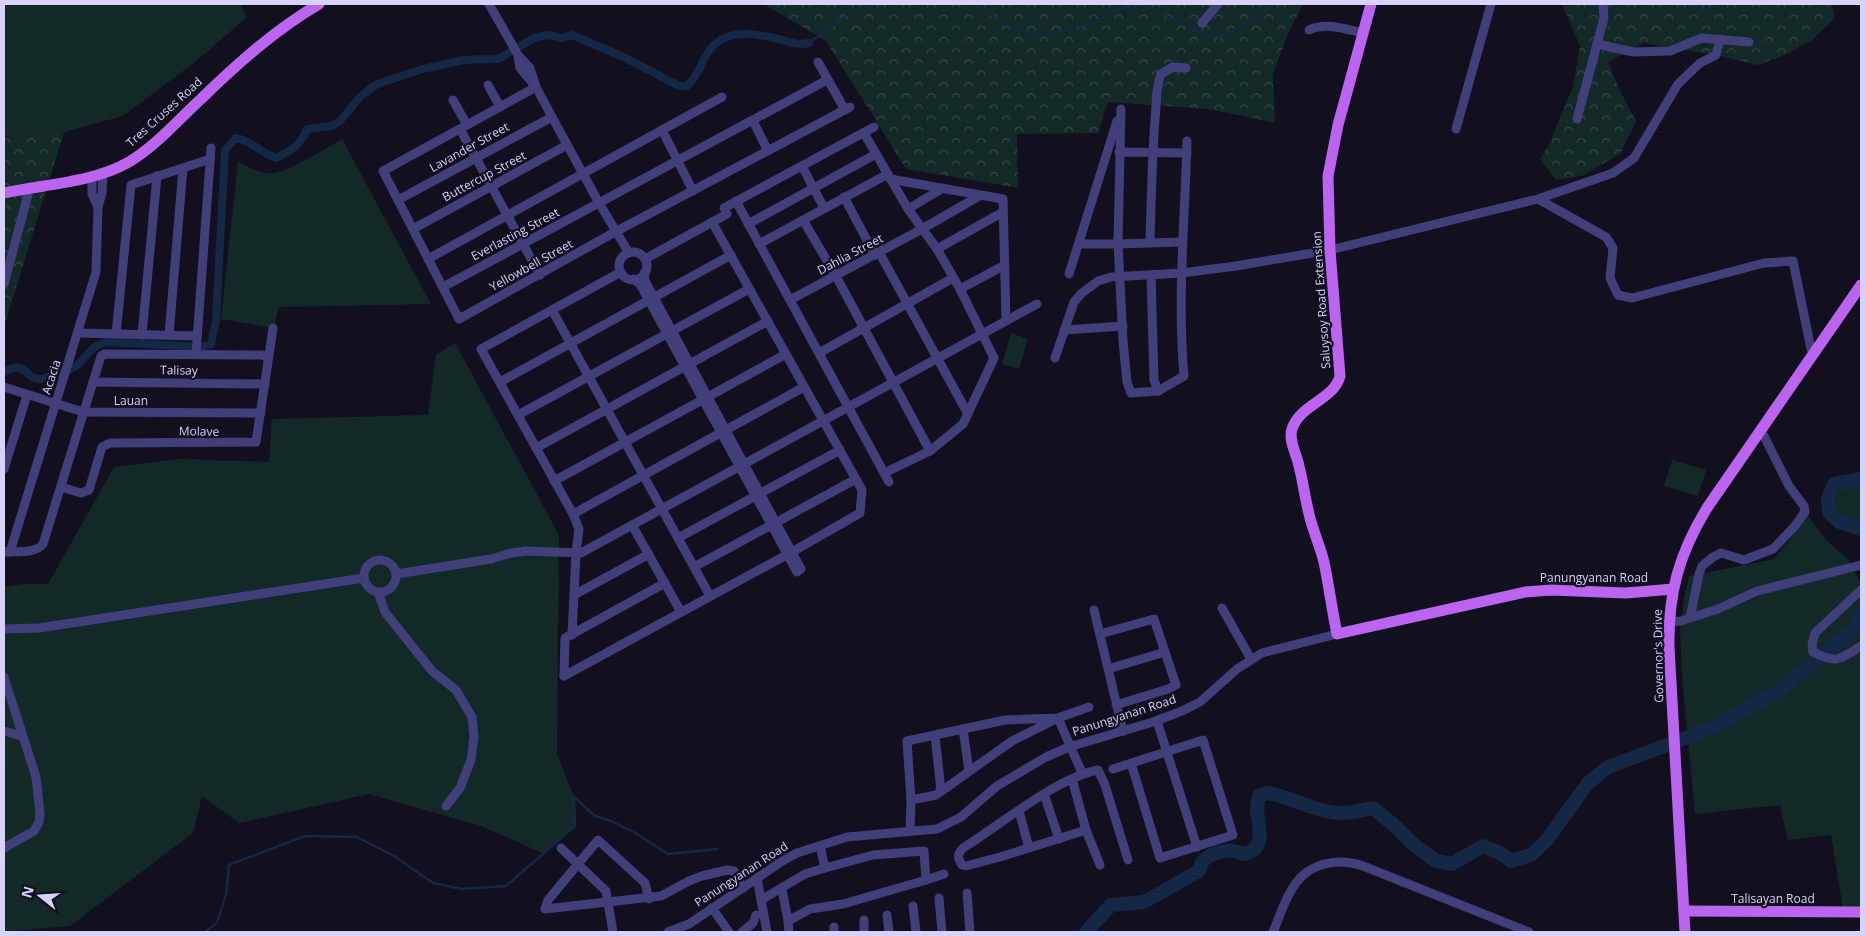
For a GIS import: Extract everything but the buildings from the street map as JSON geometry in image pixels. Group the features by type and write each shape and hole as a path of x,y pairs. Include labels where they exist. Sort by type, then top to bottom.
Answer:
{"main road":[{"name":"Tres Cruses Road","path":"4,194 30,187 96,179 130,161 152,145 265,40 291,20 319,4"},
{"name":"Saluysoy Road Extension","path":"1337,634 1324,562 1310,516 1300,466 1291,436 1296,421 1333,390 1340,376 1330,250 1328,176 1338,125 1371,4"},
{"name":"Governor's Drive","path":"1686,932 1669,622 1672,589 1682,556 1700,519 1861,285"},
{"name":"Panungyanan Road","path":"1337,634 1525,592 1551,590 1626,593 1672,589"},
{"name":"Talisayan Road","path":"1684,911 1861,912"}],"street":[{"path":"489,4 518,55 530,68 536,87 626,255"},
{"path":"1202,22 1218,4"},
{"path":"1456,129 1491,4"},
{"path":"1577,119 1604,18 1603,4"},
{"path":"1309,30 1321,26 1329,26 1363,33"},
{"path":"1597,44 1633,52 1670,51 1702,38 1749,42"},
{"path":"1055,358 1074,302 1082,293 1098,281 1110,277 1182,273 1330,250 1538,199 1613,173 1634,158 1678,84 1700,63 1716,55 1720,39"},
{"path":"818,62 827,80"},
{"path":"1150,242 1152,153 1156,91 1161,74 1172,67 1186,68"},
{"name":"Yellowbell Street","path":"443,287 459,319 615,232 848,109 827,80"},
{"name":"Everlasting Street","path":"443,287 753,122 827,80"},
{"path":"488,86 500,107"},
{"path":"443,287 383,171 536,87"},
{"path":"428,259 722,97"},
{"path":"453,100 476,158 540,274"},
{"path":"1069,274 1121,108 1118,244 1127,382 1130,393 1158,391 1184,376 1182,346 1182,242 1187,141"},
{"name":"Lavander Street","path":"398,200 552,117"},
{"path":"753,122 768,151"},
{"path":"645,258 712,222 736,201 874,127"},
{"path":"662,130 693,191"},
{"path":"864,133 908,209 937,249 960,289 994,358 963,424 930,451 884,473"},
{"name":"Buttercup Street","path":"413,229 567,145"},
{"path":"197,345 211,148"},
{"path":"1119,152 1187,153"},
{"path":"748,224 876,154"},
{"path":"116,334 131,185 210,159"},
{"path":"802,166 824,208"},
{"path":"169,335 183,168"},
{"path":"142,335 157,176"},
{"path":"759,244 844,197 889,176 1003,199 1006,321"},
{"name":"Acacia","path":"7,552 70,362 96,272 98,206 102,186 96,179"},
{"name":"Acacia","path":"96,179 92,194 98,206"},
{"path":"4,284 30,187"},
{"path":"908,209 943,188"},
{"name":"Dahlia Street","path":"790,300 877,254 981,195"},
{"path":"844,197 907,304 968,414"},
{"path":"1538,199 1606,237 1613,248 1610,278 1618,295 1632,298 1764,263 1793,261 1811,349 1815,353"},
{"path":"736,201 889,482"},
{"path":"937,249 1003,212"},
{"path":"803,220 836,276 930,451"},
{"path":"665,583 566,638 564,676 860,513 862,490 712,222"},
{"path":"1079,244 1182,242"},
{"path":"636,252 645,258 647,266 640,278 626,277 621,272 620,266 626,255 636,252"},
{"path":"500,382 731,255"},
{"path":"960,289 1004,265"},
{"path":"572,635 579,529 481,348 621,272"},
{"path":"644,274 651,299"},
{"path":"1151,275 1154,380 1158,391"},
{"path":"819,353 953,278"},
{"path":"634,279 651,299 790,553"},
{"path":"518,415 750,289"},
{"path":"396,574 491,559 526,551 580,553 1037,304"},
{"path":"552,310 710,596"},
{"path":"536,448 768,321"},
{"path":"1064,330 1123,326"},
{"name":"Molave","path":"61,487 81,493 89,490 102,447 110,443 253,444 258,439 273,328"},
{"path":"78,333 169,335 197,345 268,357"},
{"path":"7,552 40,548 61,487 101,356 104,354 197,345"},
{"path":"554,481 786,354"},
{"name":"Talisay","path":"93,382 265,384"},
{"name":"Lauan","path":"4,387 83,412 261,413"},
{"path":"572,514 804,387"},
{"path":"4,468 27,395"},
{"path":"1690,618 1698,574 1702,566 1713,557 1721,554 1744,560 1773,549 1805,512 1804,506 1789,486 1761,430"},
{"path":"678,538 840,450"},
{"path":"694,567 856,479"},
{"path":"632,525 681,612"},
{"path":"574,595 649,554"},
{"path":"378,559 390,563 396,574 395,582 389,589 378,592 370,589 364,578 367,566 378,559"},
{"path":"1669,622 1681,622 1718,609 1757,591 1861,565"},
{"path":"4,629 39,628 364,578"},
{"path":"1861,590 1815,633 1812,652 1828,660 1841,659 1861,646"},
{"path":"378,592 385,612 432,671 456,690 472,717 474,737 471,760 460,788 446,806"},
{"path":"1222,608 1251,659"},
{"path":"1094,610 1122,731"},
{"path":"1100,634 1154,619 1176,685 1116,705"},
{"name":"Panungyanan Road","path":"668,932 689,924 797,853 847,837 937,829 961,817 998,786 1046,757 1069,746 1157,721 1182,711 1200,702 1237,668 1262,653 1337,634"},
{"path":"1108,669 1165,652"},
{"path":"4,677 36,777 40,814 39,822 34,831 4,848"},
{"path":"911,800 936,795 1012,741 1058,718 1089,707"},
{"path":"910,831 911,800 907,741 1005,720 1058,718"},
{"path":"1058,718 1082,773"},
{"path":"1157,721 1197,847"},
{"path":"963,729 969,771"},
{"path":"4,731 22,736"},
{"path":"935,735 941,791"},
{"path":"1113,769 1203,740 1233,835 1160,858 1132,763"},
{"path":"1086,830 966,866 962,865 958,858 958,854 963,848 1044,794 1082,773 1098,770 1105,785 1128,860"},
{"path":"1072,779 1086,830 1100,866"},
{"path":"1044,794 1059,839"},
{"path":"1019,811 1029,848"},
{"path":"649,899 646,883 598,840 548,900 545,909 649,899 661,896 689,881 727,870 736,873 743,888"},
{"path":"820,846 825,868"},
{"path":"561,848 606,891 613,932"},
{"path":"762,900 805,874 873,855 924,851 926,880"},
{"path":"1273,932 1291,891 1300,878 1318,867 1339,862 1350,862 1529,932"},
{"path":"788,921 810,909 844,904 944,874"},
{"path":"757,878 767,932"},
{"path":"782,889 789,932"},
{"path":"967,893 970,932"},
{"path":"939,898 942,932"},
{"path":"913,906 916,932"},
{"path":"712,908 729,932"},
{"path":"742,932 753,923 756,915"},
{"path":"887,916 889,932"},
{"path":"864,920 864,932"}],"green space":[{"path":"4,4 240,4 247,17 195,62 123,116 64,132 7,139 4,137"},
{"path":"1303,4 1288,34 1273,74 1275,123 1209,109 1108,102 1098,133 1017,134 1018,188 906,169 826,41 765,5"},
{"path":"1561,4 1832,4 1835,18 1812,40 1789,53 1758,65 1716,55 1643,43 1608,62 1621,93 1636,121 1620,154 1584,175 1557,180 1540,160 1550,142 1573,87 1580,46"},
{"path":"64,132 4,327 4,137 7,139"},
{"path":"342,139 431,304 279,307 273,328 221,319 238,161 260,172 275,173 299,163"},
{"path":"1011,333 1028,339 1019,369 1002,364"},
{"path":"455,343 559,535 557,754 574,797 575,826 542,853 481,826 369,794 239,823 202,796 193,833 70,926 4,932 4,587 22,584 48,584 114,467 178,459 269,462 272,419 428,415 436,355"},
{"path":"1672,460 1706,470 1698,496 1664,486"},
{"path":"1861,479 1861,529 1840,522 1829,513 1828,498 1834,484"},
{"path":"1808,516 1826,540 1848,559 1860,582 1861,906 1843,908 1831,835 1788,840 1780,805 1695,814 1682,678 1680,630 1689,576 1774,559"}],"waterway":[{"path":"809,43 848,14 868,4"},
{"path":"977,4 1004,24 1041,36 1096,22 1113,11 1139,4"},
{"path":"1142,4 1208,37 1224,36 1264,13 1273,4"},
{"path":"1690,4 1709,12"},
{"path":"4,372 17,368 22,369 35,378 50,377 76,366 92,349 107,342 202,347 211,344 216,320 225,150 236,138 246,141 276,158 295,147 307,129 332,126 340,121 360,97 377,84 423,69 464,60 498,59 534,38 548,35 562,38 572,35 626,58 679,86 687,86 696,75 711,48 729,36 752,34 796,44 809,43"},
{"path":"1861,479 1834,484 1828,498 1829,513 1840,522 1861,529"},
{"path":"1086,932 1111,905 1144,902 1199,871 1203,861 1212,854 1229,851 1243,854 1251,851 1256,847 1260,836 1257,809 1259,796 1266,793 1332,812 1342,813 1373,808 1413,844 1436,861 1452,864 1483,846 1502,854 1511,861 1531,855 1547,840 1588,783 1608,767 1710,729 1777,692 1853,630 1861,614"},
{"path":"1853,630 1861,623"},
{"path":"574,797 595,816 611,821 637,834 668,854 718,849"},
{"path":"205,932 217,923 226,894 229,865 305,836 357,837 394,856 433,883 462,889 506,886 575,826 574,797"}]}
